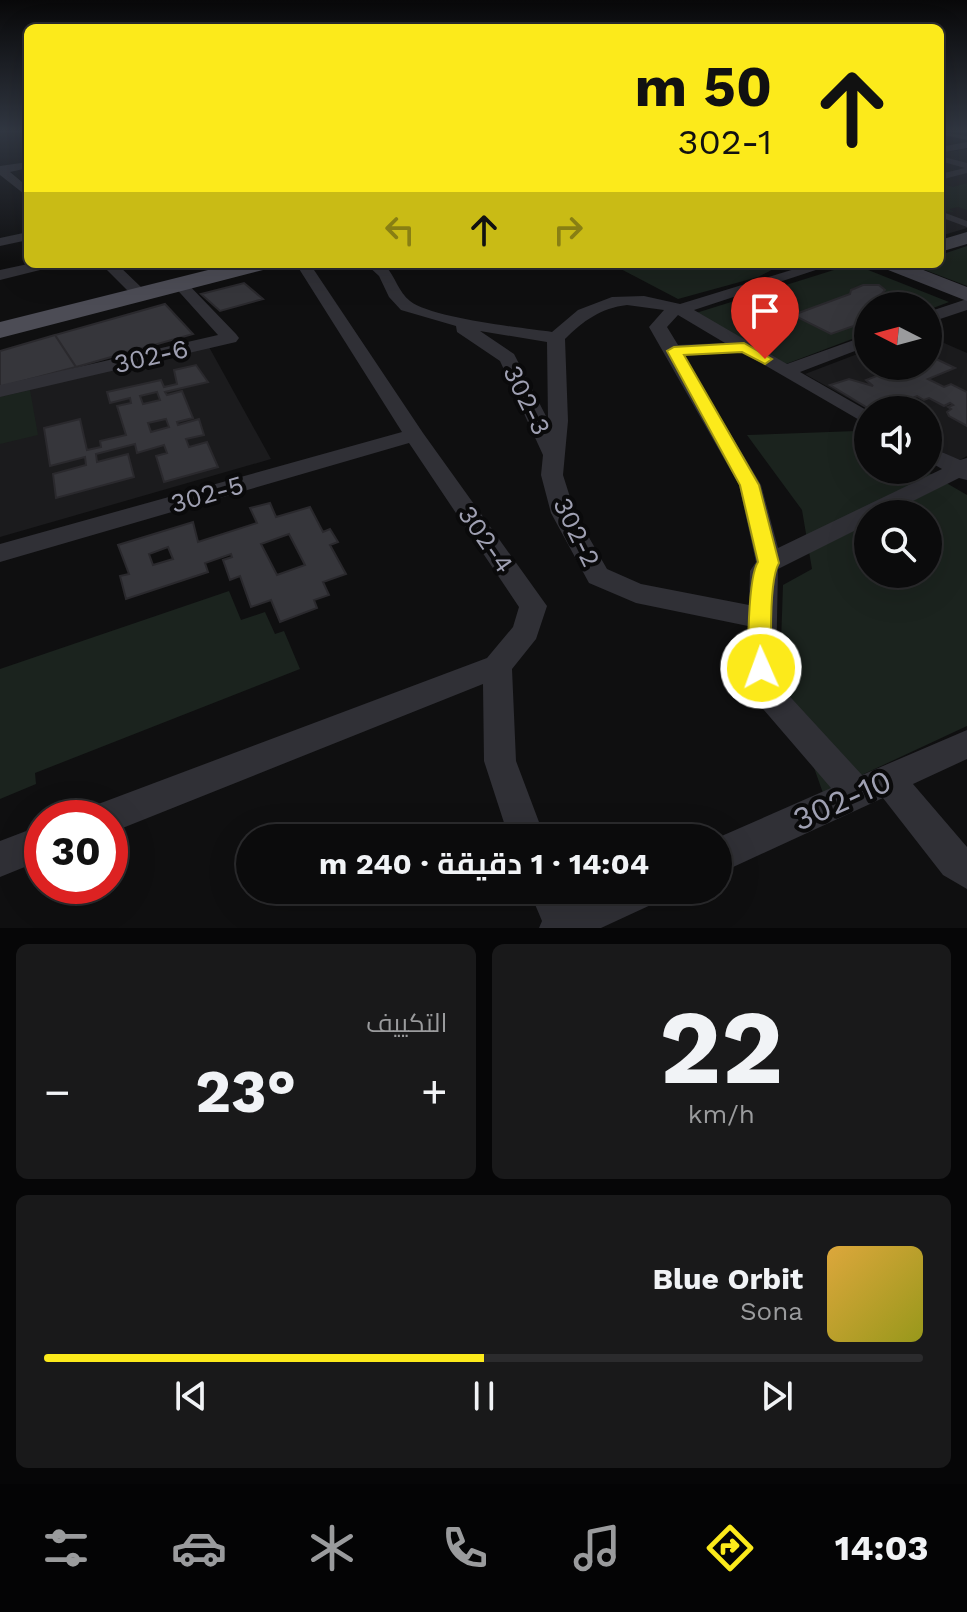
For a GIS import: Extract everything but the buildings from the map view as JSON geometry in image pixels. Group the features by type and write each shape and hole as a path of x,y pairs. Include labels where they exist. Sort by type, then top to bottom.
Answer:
{"main road":[{"path":"944,245 967,238"},
{"path":"0,321 204,268"},
{"path":"0,330 243,268"},
{"path":"900,268 967,295"}],"street":[{"path":"944,215 967,224"},
{"path":"0,242 24,237"},
{"path":"0,275 30,268"},
{"path":"112,268 133,287"},
{"name":"302-4","path":"311,268 414,435 533,606 526,631 497,666"},
{"path":"380,268 391,281 396,297 407,307 455,322 556,338 593,306 614,301 656,301 680,309 854,411"},
{"path":"769,563 750,485 658,327 663,319 680,309 814,268"},
{"name":"302-6","path":"0,391 230,338 180,284"},
{"path":"942,313 967,304"},
{"name":"302-3","path":"455,322 508,358 530,410 555,456"},
{"name":"302-2","path":"556,338 558,421 552,475 563,513 598,576 636,593 761,618"},
{"path":"785,371 854,345"},
{"path":"674,351 744,347"},
{"name":"302-5","path":"0,553 414,435"},
{"path":"942,459 964,469"},
{"path":"964,469 769,563 763,571 761,668 769,694 967,871"},
{"path":"128,809 497,666 500,761 522,824"},
{"name":"302-10","path":"732,850 967,744"},
{"path":"0,859 24,849"},
{"path":"553,904 562,927 612,904"}],"shaded area":[{"path":"944,175 967,175 967,228 944,235"},
{"path":"967,183 967,210 958,207 949,209 954,212 944,211 944,184 953,187"},
{"path":"967,246 967,286 920,268 944,268 944,254"},
{"path":"619,268 775,268 758,277 678,299"},
{"path":"840,268 863,268 924,292 854,292 854,338 786,364 696,313"},
{"path":"942,342 967,353 967,456 958,461 942,452 942,396 854,396 854,402 805,374 854,355 854,380 942,380"},
{"path":"209,347 271,459 0,537 0,396"},
{"path":"30,390 38,435 0,444 0,397"},
{"path":"854,431 854,484 942,484 942,480 967,495 967,726 823,793 780,672 783,585 812,569 802,510 747,435"},
{"path":"229,591 241,620 265,612 275,634 284,631 300,669 35,773 36,784 0,799 0,669"}],"route":[{"path":"761,668 759,630 763,571 769,563 750,485 674,351 744,347 765,359"}]}
